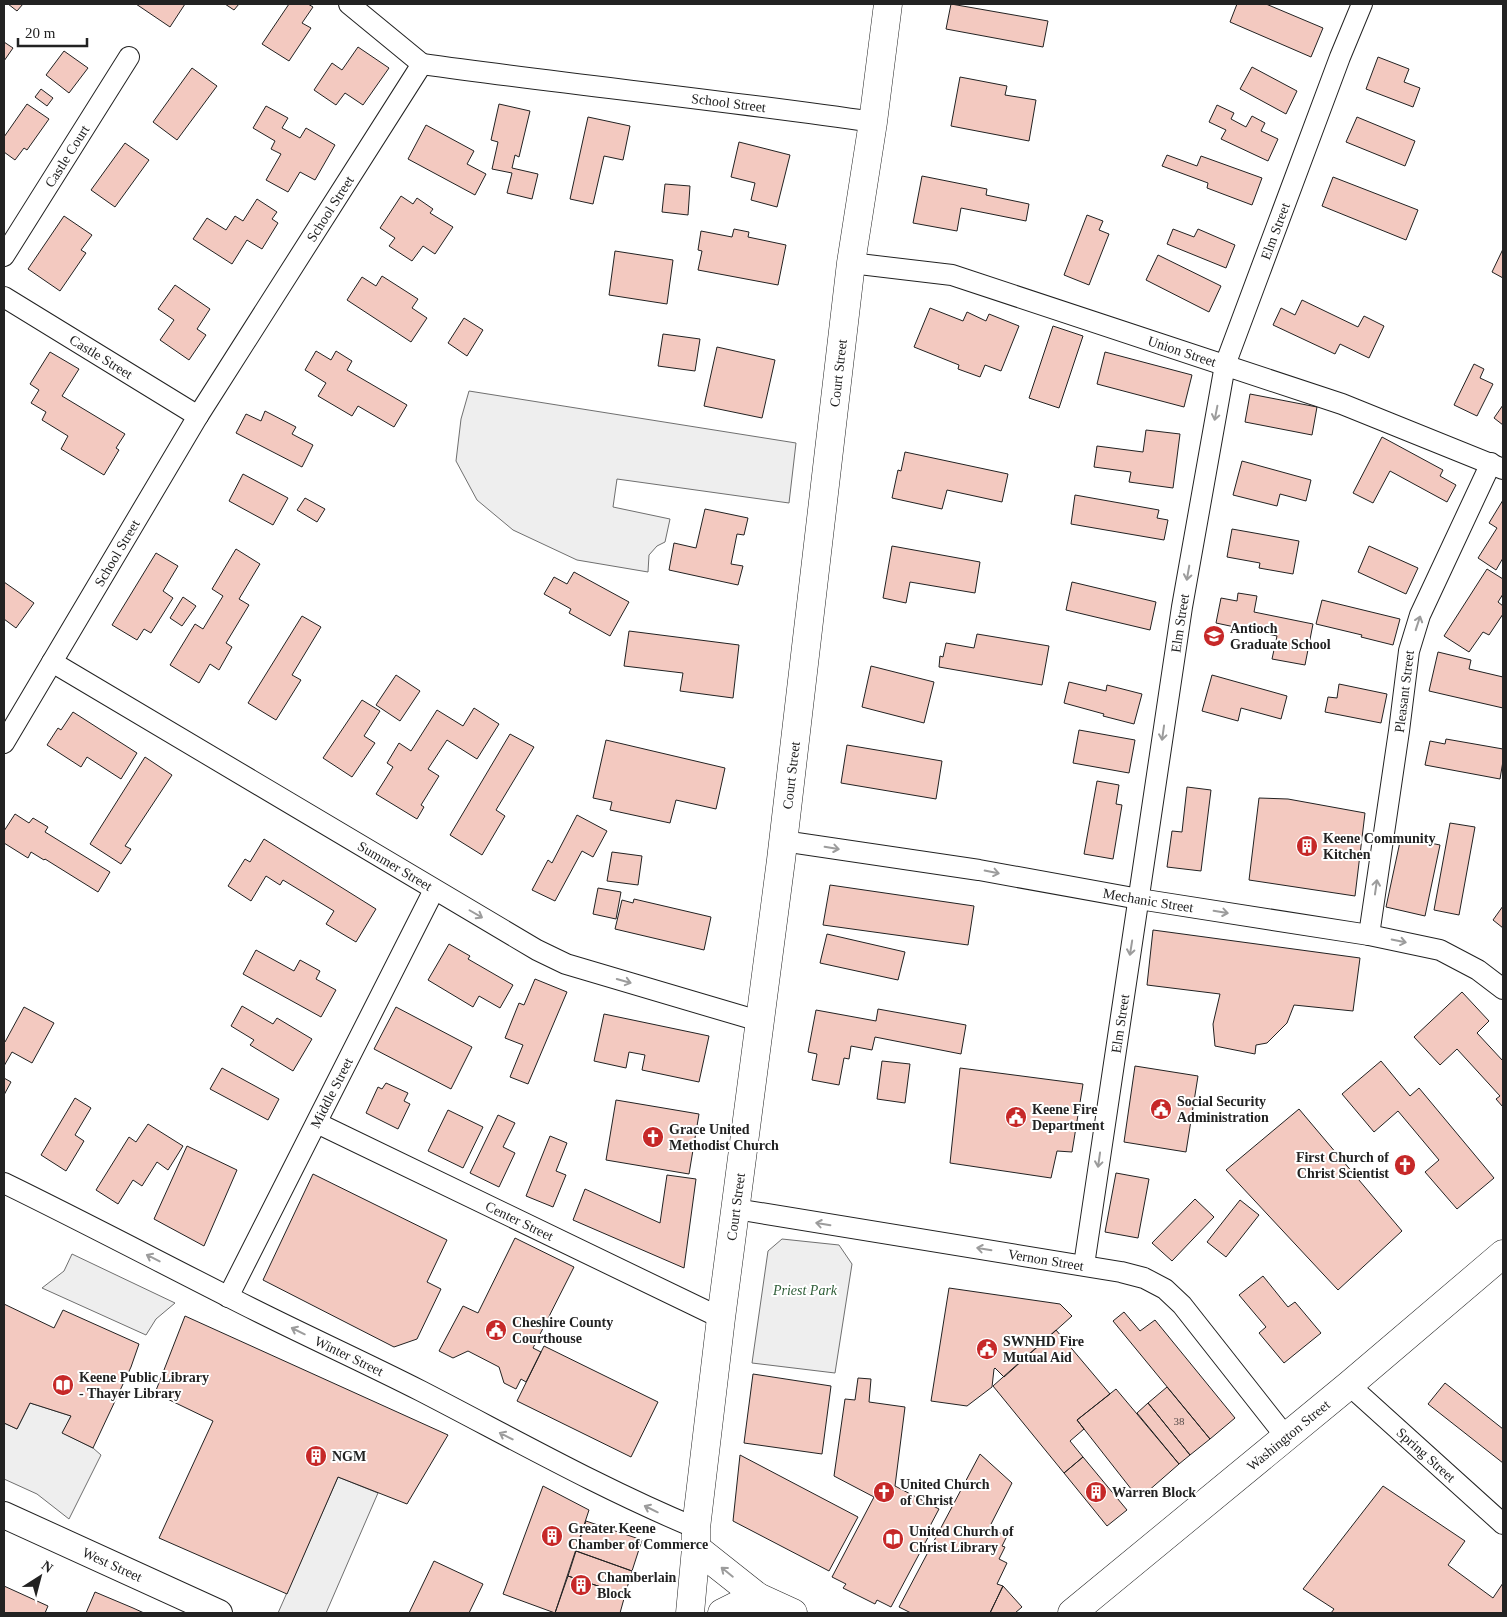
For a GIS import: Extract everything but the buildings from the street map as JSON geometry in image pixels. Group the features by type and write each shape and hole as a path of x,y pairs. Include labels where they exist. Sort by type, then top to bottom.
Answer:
{"main road":[{"name":"Court Street","path":"690,1613 696,1538 721,1318 783,841 851,263 873,122 888,4"},
{"name":"Washington Street","path":"1072,1613 1349,1385 1503,1254"},
{"path":"696,1538 758,1597 793,1613"},
{"path":"722,1613 758,1597"}],"street":[{"path":"349,4 422,64"},
{"name":"Elm Street","path":"1084,1265 1182,607 1226,365 1340,56 1362,4"},
{"name":"Castle Court","path":"4,256 129,57"},
{"name":"School Street","path":"4,743 198,416 422,64 873,122"},
{"name":"Union Street","path":"851,263 952,275 1342,404 1497,466"},
{"name":"Castle Street","path":"4,297 198,416"},
{"name":"Pleasant Street","path":"1369,935 1409,651 1420,615 1497,466"},
{"name":"Summer Street","path":"52,662 537,950 566,964 759,1021"},
{"name":"Mechanic Street","path":"783,841 979,870 1139,900 1369,935 1440,950 1478,970 1503,989"},
{"name":"Middle Street","path":"228,1297 434,890"},
{"name":"Center Street","path":"317,1122 721,1318"},
{"name":"Winter Street","path":"4,1183 228,1297 422,1391 482,1424 646,1506 696,1538"},
{"name":"Vernon Street","path":"736,1209 1084,1265 1144,1278 1165,1289 1182,1305 1286,1437"},
{"name":"Spring Street","path":"1349,1385 1503,1524"},
{"name":"West Street","path":"4,1515 210,1611"}],"green space":[{"path":"469,391 796,443 789,503 617,479 613,507 670,519 665,542 657,546 649,555 648,572 577,560 513,530 477,500 456,461 461,419"},
{"name":"Priest Park","path":"782,1239 839,1245 852,1264 835,1373 752,1363 768,1251"},
{"path":"72,1254 175,1303 156,1319 146,1335 42,1288 64,1271"},
{"path":"30,1403 71,1416 63,1433 93,1448 101,1455 69,1519 37,1494 4,1479 4,1423 17,1429"},
{"path":"338,1477 378,1493 326,1613 278,1613"}],"place":[{"name":"Antioch Graduate School","path":"1214,636"},
{"name":"Keene Community Kitchen","path":"1307,846"},
{"name":"Social Security Administration","path":"1161,1109"},
{"name":"Keene Fire Department","path":"1016,1117"},
{"name":"Grace United Methodist Church","path":"653,1137"},
{"name":"First Church of Christ Scientist","path":"1405,1165"},
{"name":"Cheshire County Courthouse","path":"496,1330"},
{"name":"SWNHD Fire Mutual Aid","path":"987,1349"},
{"name":"Keene Public Library - Thayer Library","path":"63,1385"},
{"name":"NGM","path":"316,1456"},
{"name":"United Church of Christ","path":"884,1492"},
{"name":"Warren Block","path":"1096,1492"},
{"name":"Greater Keene Chamber of Commerce","path":"552,1536"},
{"name":"United Church of Christ Library","path":"893,1539"},
{"name":"Chamberlain Block","path":"581,1585"}]}
